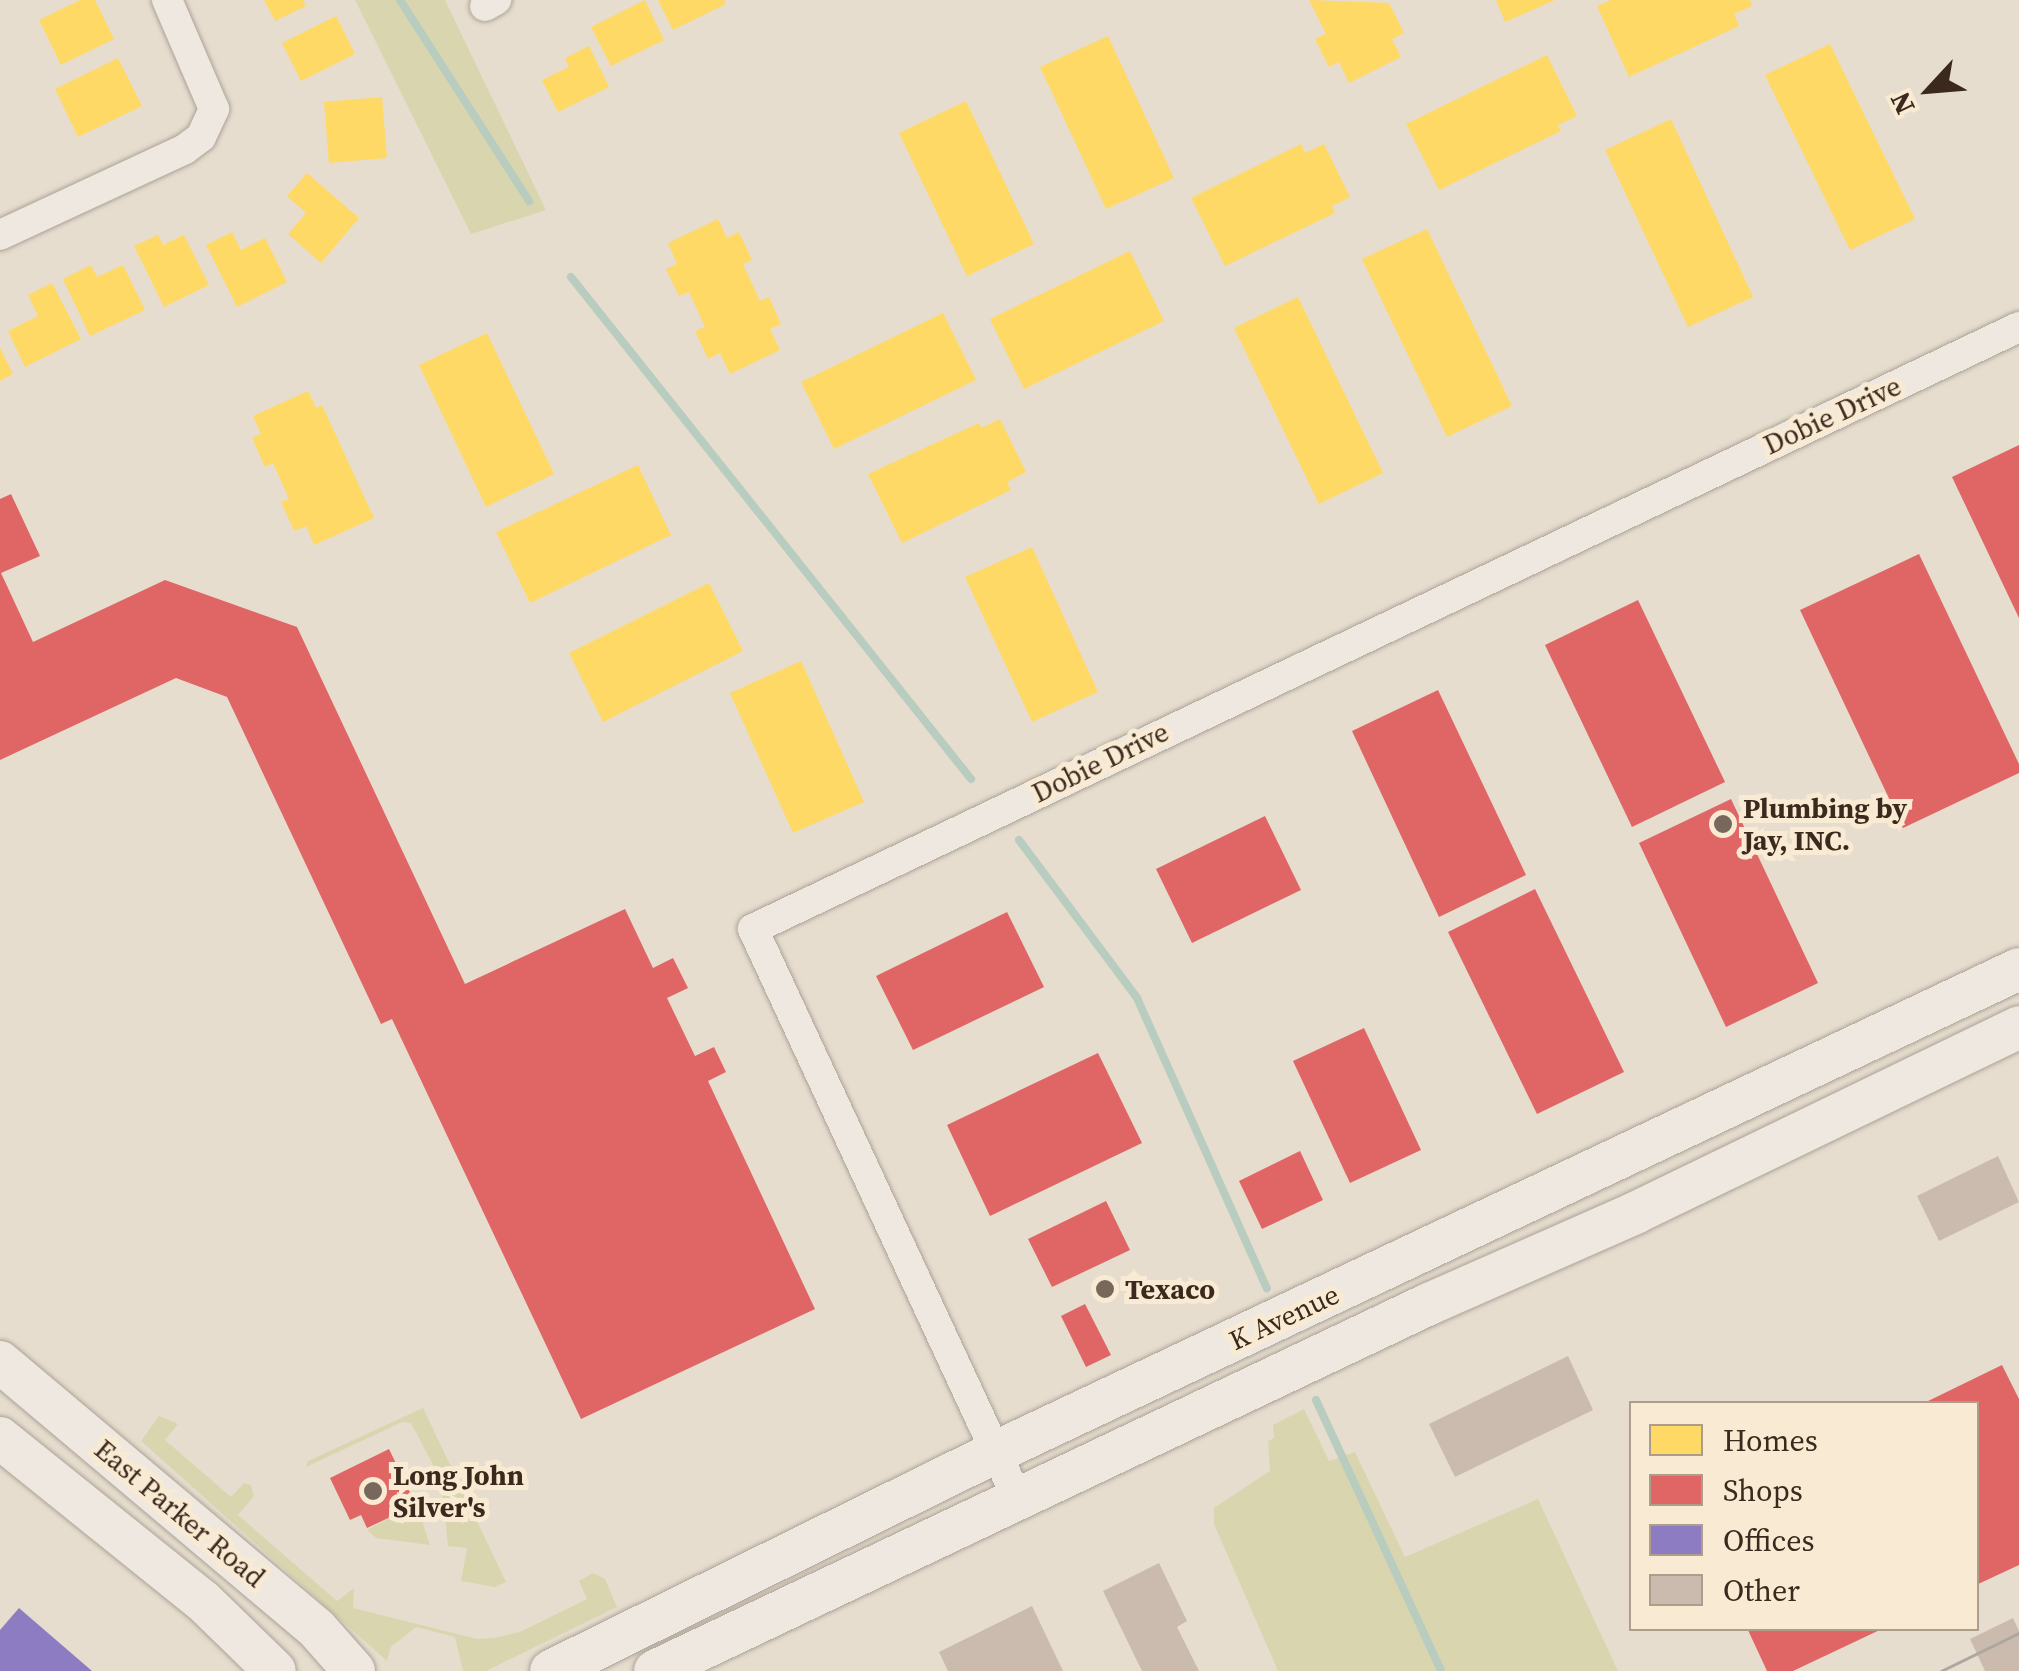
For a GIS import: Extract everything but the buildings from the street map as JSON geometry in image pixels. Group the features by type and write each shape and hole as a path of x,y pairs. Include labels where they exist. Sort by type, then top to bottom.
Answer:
{"main road":[{"name":"K Avenue","path":"551,1671 996,1452 1664,1140 2019,969"},
{"name":"K Avenue","path":"655,1671 1369,1333 1687,1188 2019,1027"},
{"path":"1664,1140 1687,1188"},
{"path":"1346,1288 1369,1333"},
{"name":"East Parker Road","path":"0,1362 317,1628 354,1671"},
{"name":"East Parker Road","path":"0,1438 203,1601 275,1671"},
{"path":"66,1492 103,1449"}],"street":[{"path":"0,236 162,160 201,137 214,109 167,0"},
{"name":"Dobie Drive","path":"1019,1502 753,929 2019,327"}],"shaded area":[{"path":"355,0 445,0 546,210 471,234"},
{"path":"423,1408 506,1582 495,1587 461,1581 467,1548 448,1546 441,1480 411,1423 402,1422 306,1467 308,1461"},
{"path":"1304,1409 1329,1461 1355,1452 1405,1557 1538,1499 1618,1671 1278,1671 1214,1524 1214,1508 1270,1471 1268,1441 1274,1438 1273,1425"},
{"path":"159,1416 178,1424 165,1440 231,1497 244,1483 251,1485 254,1496 238,1515 337,1601 354,1588 353,1608 477,1639 494,1638 520,1632 587,1599 579,1581 593,1573 605,1579 617,1607 486,1671 463,1671 455,1637 416,1627 391,1647 387,1661 141,1441"},
{"path":"425,1506 423,1524 430,1545 376,1538 367,1530 403,1511 406,1516"}],"waterway":[{"path":"400,0 529,201"},
{"path":"571,277 971,779"},
{"path":"1019,840 1137,998 1267,1288"},
{"path":"1316,1400 1441,1671"}],"tram line":[{"path":"1941,1671 2019,1633"}],"place":[{"name":"Plumbing by Jay, INC.","path":"1723,824"},
{"name":"Texaco","path":"1105,1289"},
{"name":"Long John Silver's","path":"373,1491"}]}
